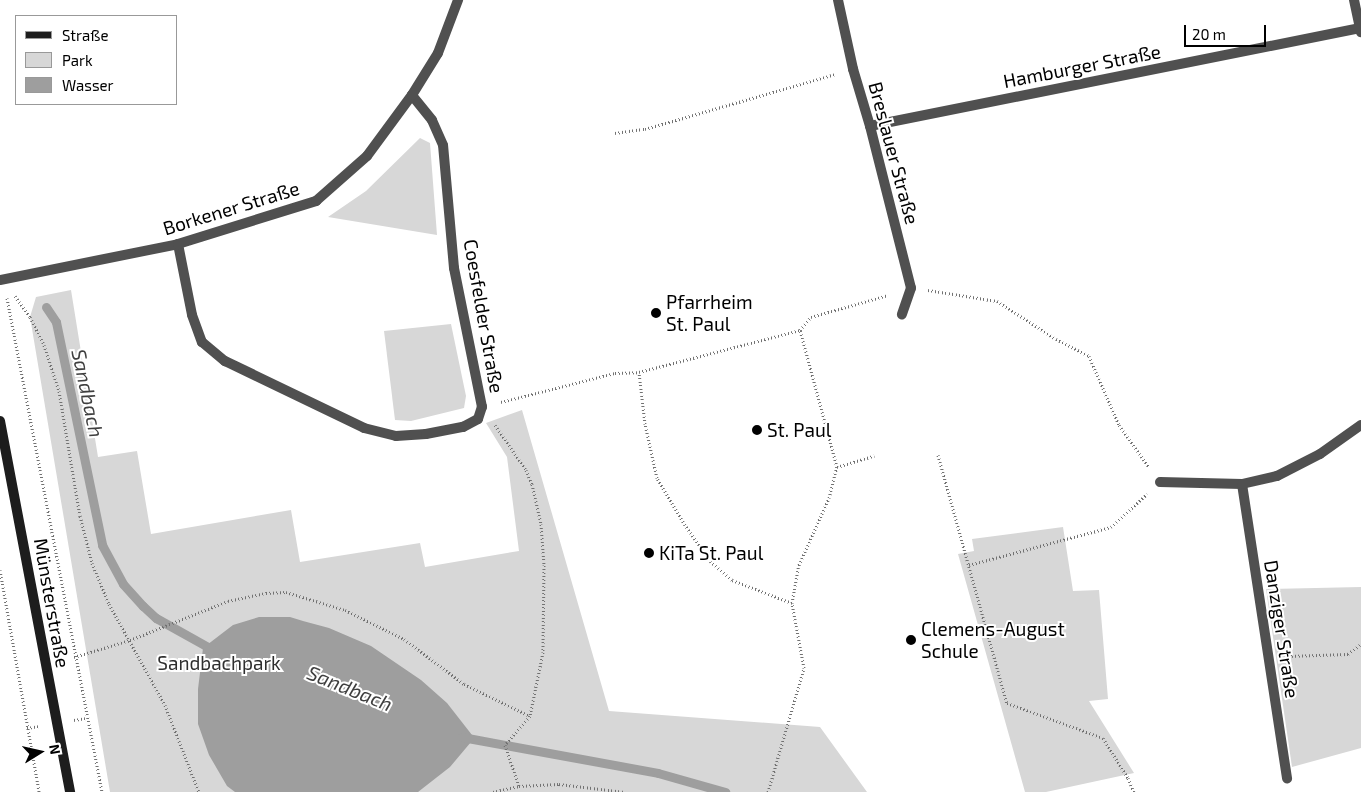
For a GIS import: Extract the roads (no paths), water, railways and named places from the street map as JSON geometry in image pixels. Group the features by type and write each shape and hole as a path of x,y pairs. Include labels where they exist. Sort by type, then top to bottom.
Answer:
{"main road":[{"name":"Münsterstraße","path":"0,420 70,792"}],"street":[{"name":"Borkener Straße","path":"2,280 178,244 316,201 367,156 412,95 438,53 458,0"},
{"name":"Breslauer Straße","path":"838,0 852,69 870,126 911,288 902,314"},
{"path":"1354,0 1361,30"},
{"name":"Hamburger Straße","path":"870,126 1361,30"},
{"name":"Coesfelder Straße","path":"178,244 192,315 202,342 225,361 364,428 396,436 426,434 463,427 478,419 482,407 454,268 443,145 432,120 412,95"},
{"path":"1160,482 1242,484 1277,476 1320,454 1361,425"},
{"name":"Danziger Straße","path":"1242,484 1287,779"}],"water":[{"path":"259,617 290,617 329,628 371,646 421,680 447,703 472,735 471,742 450,767 418,792 235,792 227,786 209,755 198,724 198,689 203,648 233,625"}],"waterway":[{"name":"Sandbach","path":"46,307 56,322 102,545 123,584 143,606 156,618 215,651"},
{"name":"Sandbach","path":"462,737 658,773 725,792"}],"place":[{"name":"Pfarrheim St. Paul","path":"656,313"},
{"name":"St. Paul","path":"757,430"},
{"name":"KiTa St. Paul","path":"649,553"},
{"name":"Clemens-August Schule","path":"911,640"}],"park label":[{"name":"Sandbachpark","path":"219,663"}]}
